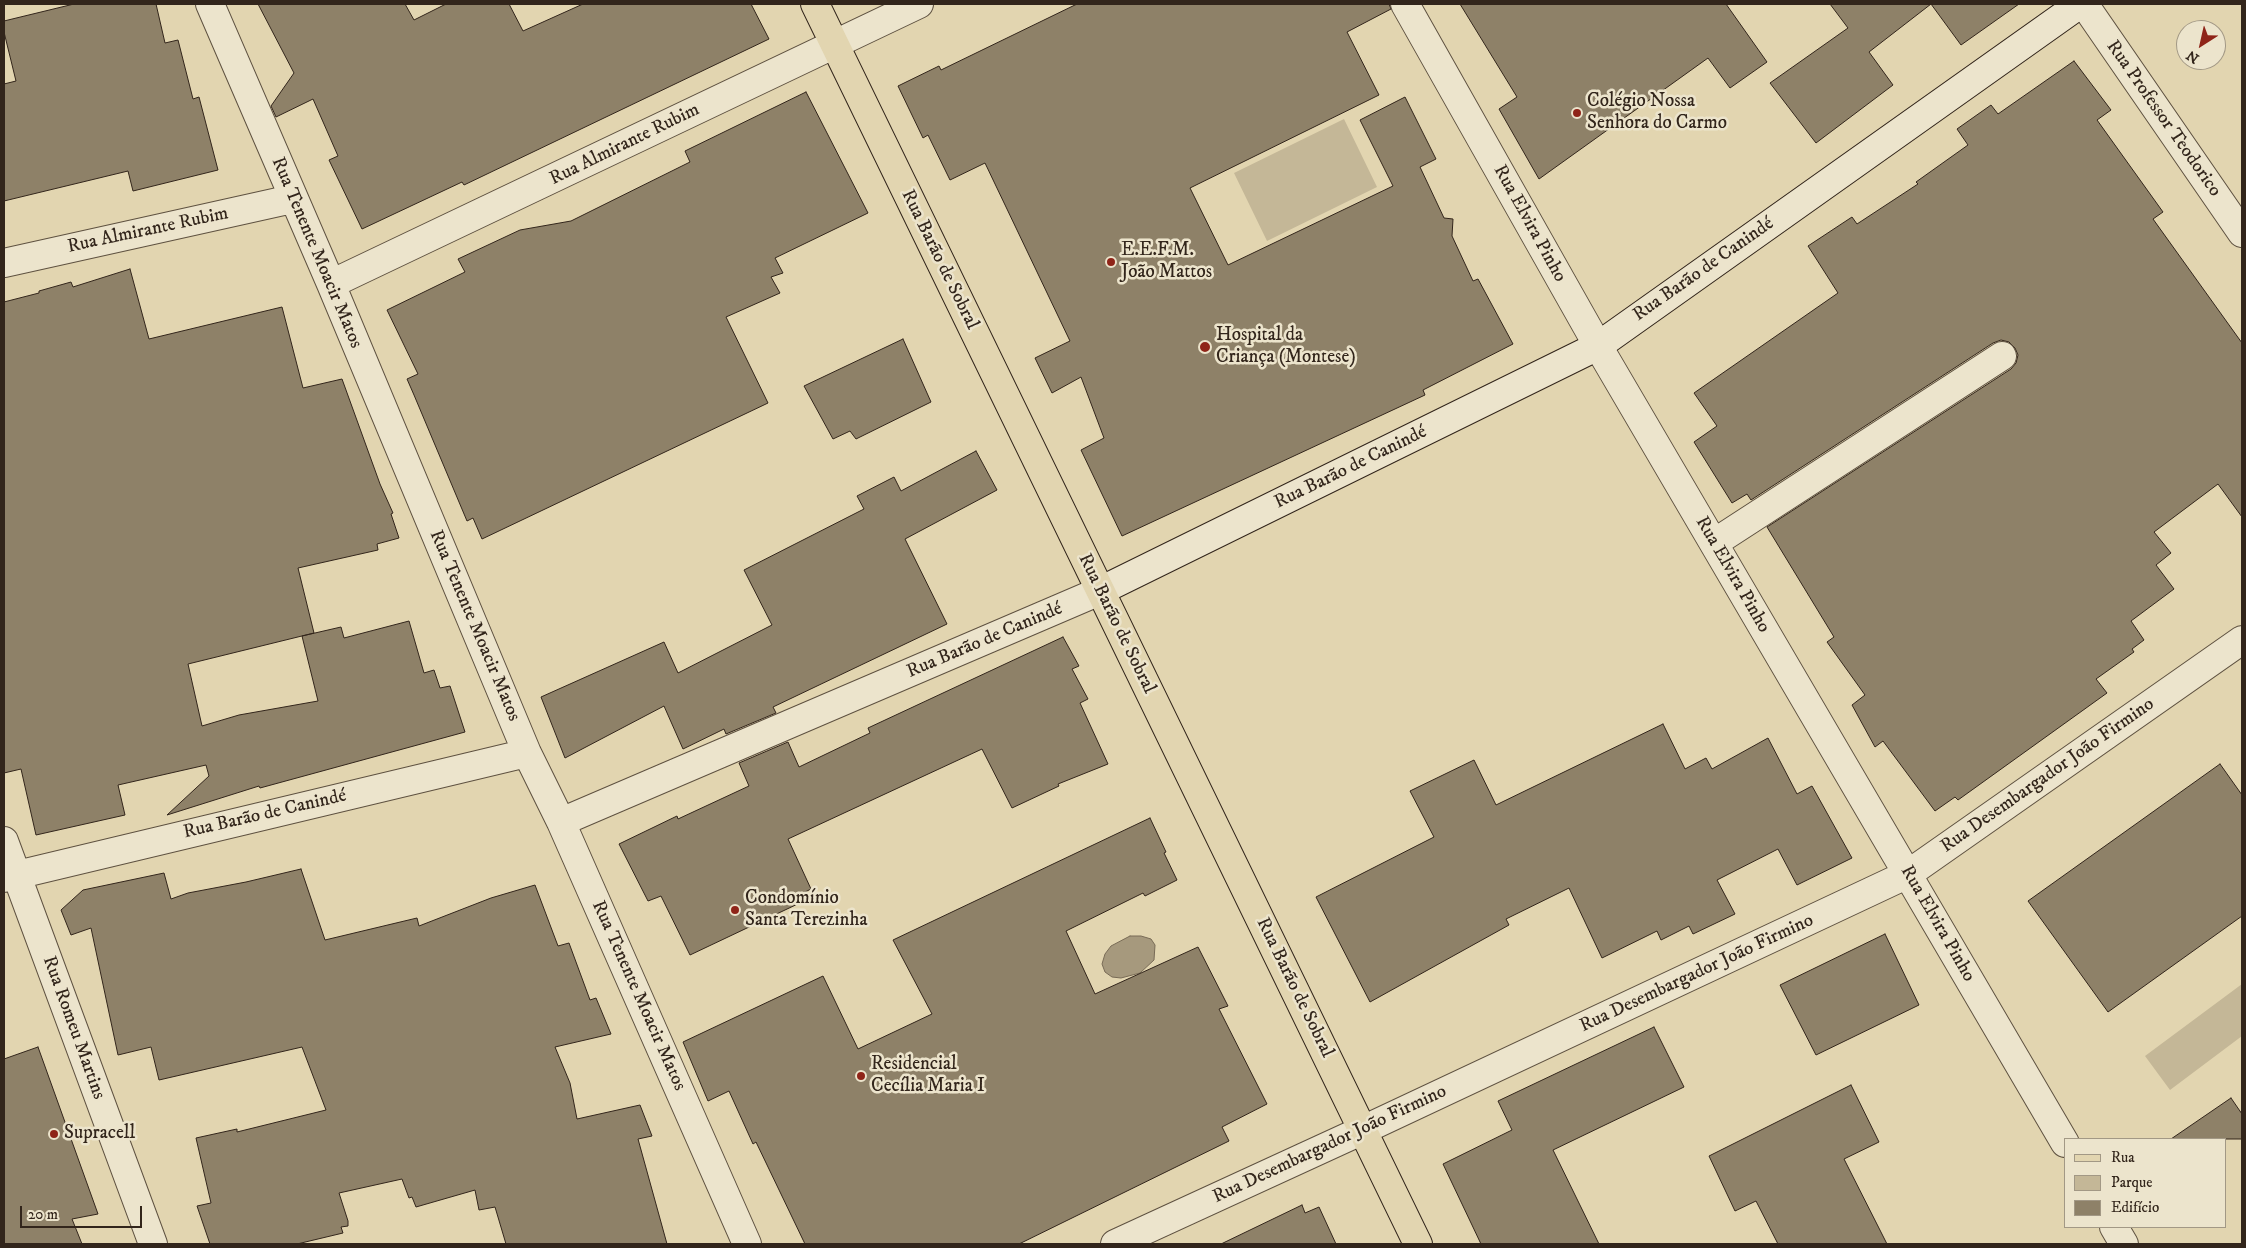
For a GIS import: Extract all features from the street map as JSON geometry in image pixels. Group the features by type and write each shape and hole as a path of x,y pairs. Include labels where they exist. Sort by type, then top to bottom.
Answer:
{"main road":[{"name":"Rua Barão de Sobral","path":"814,4 1418,1244"}],"street":[{"name":"Rua Tenente Moacir Matos","path":"210,4 292,199 331,284 527,753 561,822 747,1244"},
{"name":"Rua Almirante Rubim","path":"331,284 835,46 919,4"},
{"name":"Rua Elvira Pinho","path":"1405,4 1598,346 2064,1141"},
{"name":"Rua Barão de Canindé","path":"561,822 1100,591 1598,346 2082,4"},
{"name":"Rua Professor Teodorico","path":"2082,4 2242,234"},
{"name":"Rua Almirante Rubim","path":"4,263 292,199"},
{"path":"1714,544 2002,356"},
{"name":"Rua Desembargador João Firmino","path":"1115,1244 1363,1130 1908,874 2242,640"},
{"name":"Rua Barão de Canindé","path":"10,876 527,753"},
{"name":"Rua Romeu Martins","path":"4,840 10,876 153,1244"},
{"path":"2115,1228 2124,1244"}],"green space":[{"path":"1344,119 1377,187 1267,241 1234,173"},
{"path":"2242,984 2242,1036 2170,1090 2145,1056"}],"shaded area":[{"path":"1130,936 1141,936 1151,939 1155,945 1154,960 1140,973 1121,978 1112,977 1105,972 1102,964 1105,954 1111,946"}],"building":[{"path":"74,4 156,4 165,43 178,40 193,99 199,97 218,170 133,191 128,171 4,201 4,84 16,81 4,32 4,21"},
{"path":"258,4 405,4 414,20 446,4 509,4 523,31 583,4 751,4 769,39 464,185 462,182 362,229 329,160 338,156 313,99 276,117 271,106 294,73"},
{"path":"1077,4 1389,4 1391,9 1347,32 1379,95 1190,188 1228,265 1393,186 1360,120 1405,97 1436,159 1420,167 1444,218 1453,219 1452,236 1473,281 1478,279 1513,344 1423,390 1425,395 1122,536 1081,450 1104,438 1081,377 1052,393 1035,358 1070,341 985,163 950,180 928,135 923,138 898,86 939,66 941,70"},
{"name":"Colégio Nossa Senhora do Carmo","path":"1460,4 1726,4 1767,62 1730,88 1708,58 1539,179 1499,109 1517,97"},
{"path":"1830,4 1931,4 1869,52 1893,85 1816,143 1770,83 1848,28"},
{"path":"1931,4 2019,4 1961,45"},
{"path":"2074,61 2111,110 2097,120 2163,212 2153,219 2242,343 2242,517 2218,484 2154,532 2171,553 2156,565 2174,589 2131,621 2144,640 2132,649 2134,652 2096,679 2107,693 1958,800 1955,797 1935,811 1883,741 1875,747 1852,705 1865,695 1827,642 1834,637 1767,527 2011,369 2016,363 2018,355 2015,348 2009,342 2001,340 1993,343 1751,500 1747,494 1732,503 1694,442 1717,426 1694,393 1838,293 1808,246 1852,217 1857,224 1918,184 1916,182 1968,145 1957,129 1991,105 1998,114"},
{"path":"806,92 868,213 775,258 783,273 771,277 780,293 726,317 768,403 482,539 473,518 467,521 407,379 418,374 387,310 465,272 458,259 520,230 571,221 690,162 685,151"},
{"path":"130,269 149,339 282,307 303,388 342,379 380,484 393,513 391,514 399,538 377,544 378,550 298,568 314,633 188,664 202,726 239,715 318,701 302,636 341,627 344,638 409,621 424,673 434,670 440,688 450,686 465,732 260,788 259,786 167,815 209,776 206,765 118,785 125,815 36,835 21,769 4,773 4,302 71,282 73,287"},
{"path":"903,339 931,402 856,439 850,431 833,439 804,386"},
{"path":"976,451 997,490 905,539 947,624 773,707 776,713 726,734 724,729 683,749 664,706 565,758 541,697 664,642 678,673 772,625 744,570 864,509 857,496 894,477 901,491"},
{"path":"1063,637 1079,666 1072,669 1088,699 1080,703 1108,764 1058,784 1059,786 1012,808 982,749 788,839 811,889 801,894 804,901 690,955 661,896 648,901 619,844 677,816 678,819 749,786 739,763 788,742 799,767 870,733 868,728"},
{"path":"1663,724 1685,769 1706,758 1712,769 1768,738 1797,794 1812,786 1852,858 1797,885 1778,849 1717,880 1735,914 1693,934 1689,926 1661,940 1657,931 1602,958 1569,888 1506,919 1509,925 1370,1002 1316,897 1434,837 1410,791 1474,760 1496,805"},
{"path":"2220,764 2242,795 2242,916 2108,1012 2028,901"},
{"path":"1150,818 1177,880 1145,896 1143,893 1066,931 1095,994 1198,947 1228,1006 1219,1009 1267,1104 1222,1127 1229,1141 1019,1244 805,1244 756,1142 753,1144 729,1091 708,1101 683,1042 823,976 858,1049 932,1014 893,940"},
{"path":"301,869 325,940 417,918 419,926 491,898 535,885 558,946 569,943 590,1000 596,998 611,1034 555,1047 570,1083 577,1119 640,1105 652,1136 638,1139 667,1244 506,1244 495,1207 479,1210 475,1190 416,1207 412,1197 409,1198 402,1179 339,1193 348,1221 348,1226 341,1227 343,1233 297,1244 210,1244 197,1206 211,1203 196,1138 237,1129 237,1132 326,1110 302,1047 159,1080 151,1047 118,1055 91,928 71,935 61,910 83,890 164,873 171,899 188,893"},
{"path":"1885,934 1919,1005 1816,1055 1780,985"},
{"path":"1654,1027 1684,1087 1553,1150 1599,1244 1481,1244 1443,1164 1512,1130 1498,1101"},
{"path":"38,1047 98,1214 72,1219 82,1244 4,1244 4,1059"},
{"path":"1851,1085 1879,1142 1844,1159 1887,1244 1778,1244 1756,1201 1735,1211 1709,1156"},
{"path":"2231,1098 2242,1114 2242,1139 2172,1138"},
{"path":"1302,1205 1305,1213 1319,1207 1336,1244 1221,1244"}],"place":[{"name":"Colégio Nossa Senhora do Carmo","path":"1577,113"},
{"name":"E.E.F.M. João Mattos","path":"1111,262"},
{"name":"Hospital da Criança (Montese)","path":"1205,347"},
{"name":"Condomínio Santa Terezinha","path":"735,910"},
{"name":"Residencial Cecília Maria I","path":"861,1076"},
{"name":"Supracell","path":"54,1134"}]}
